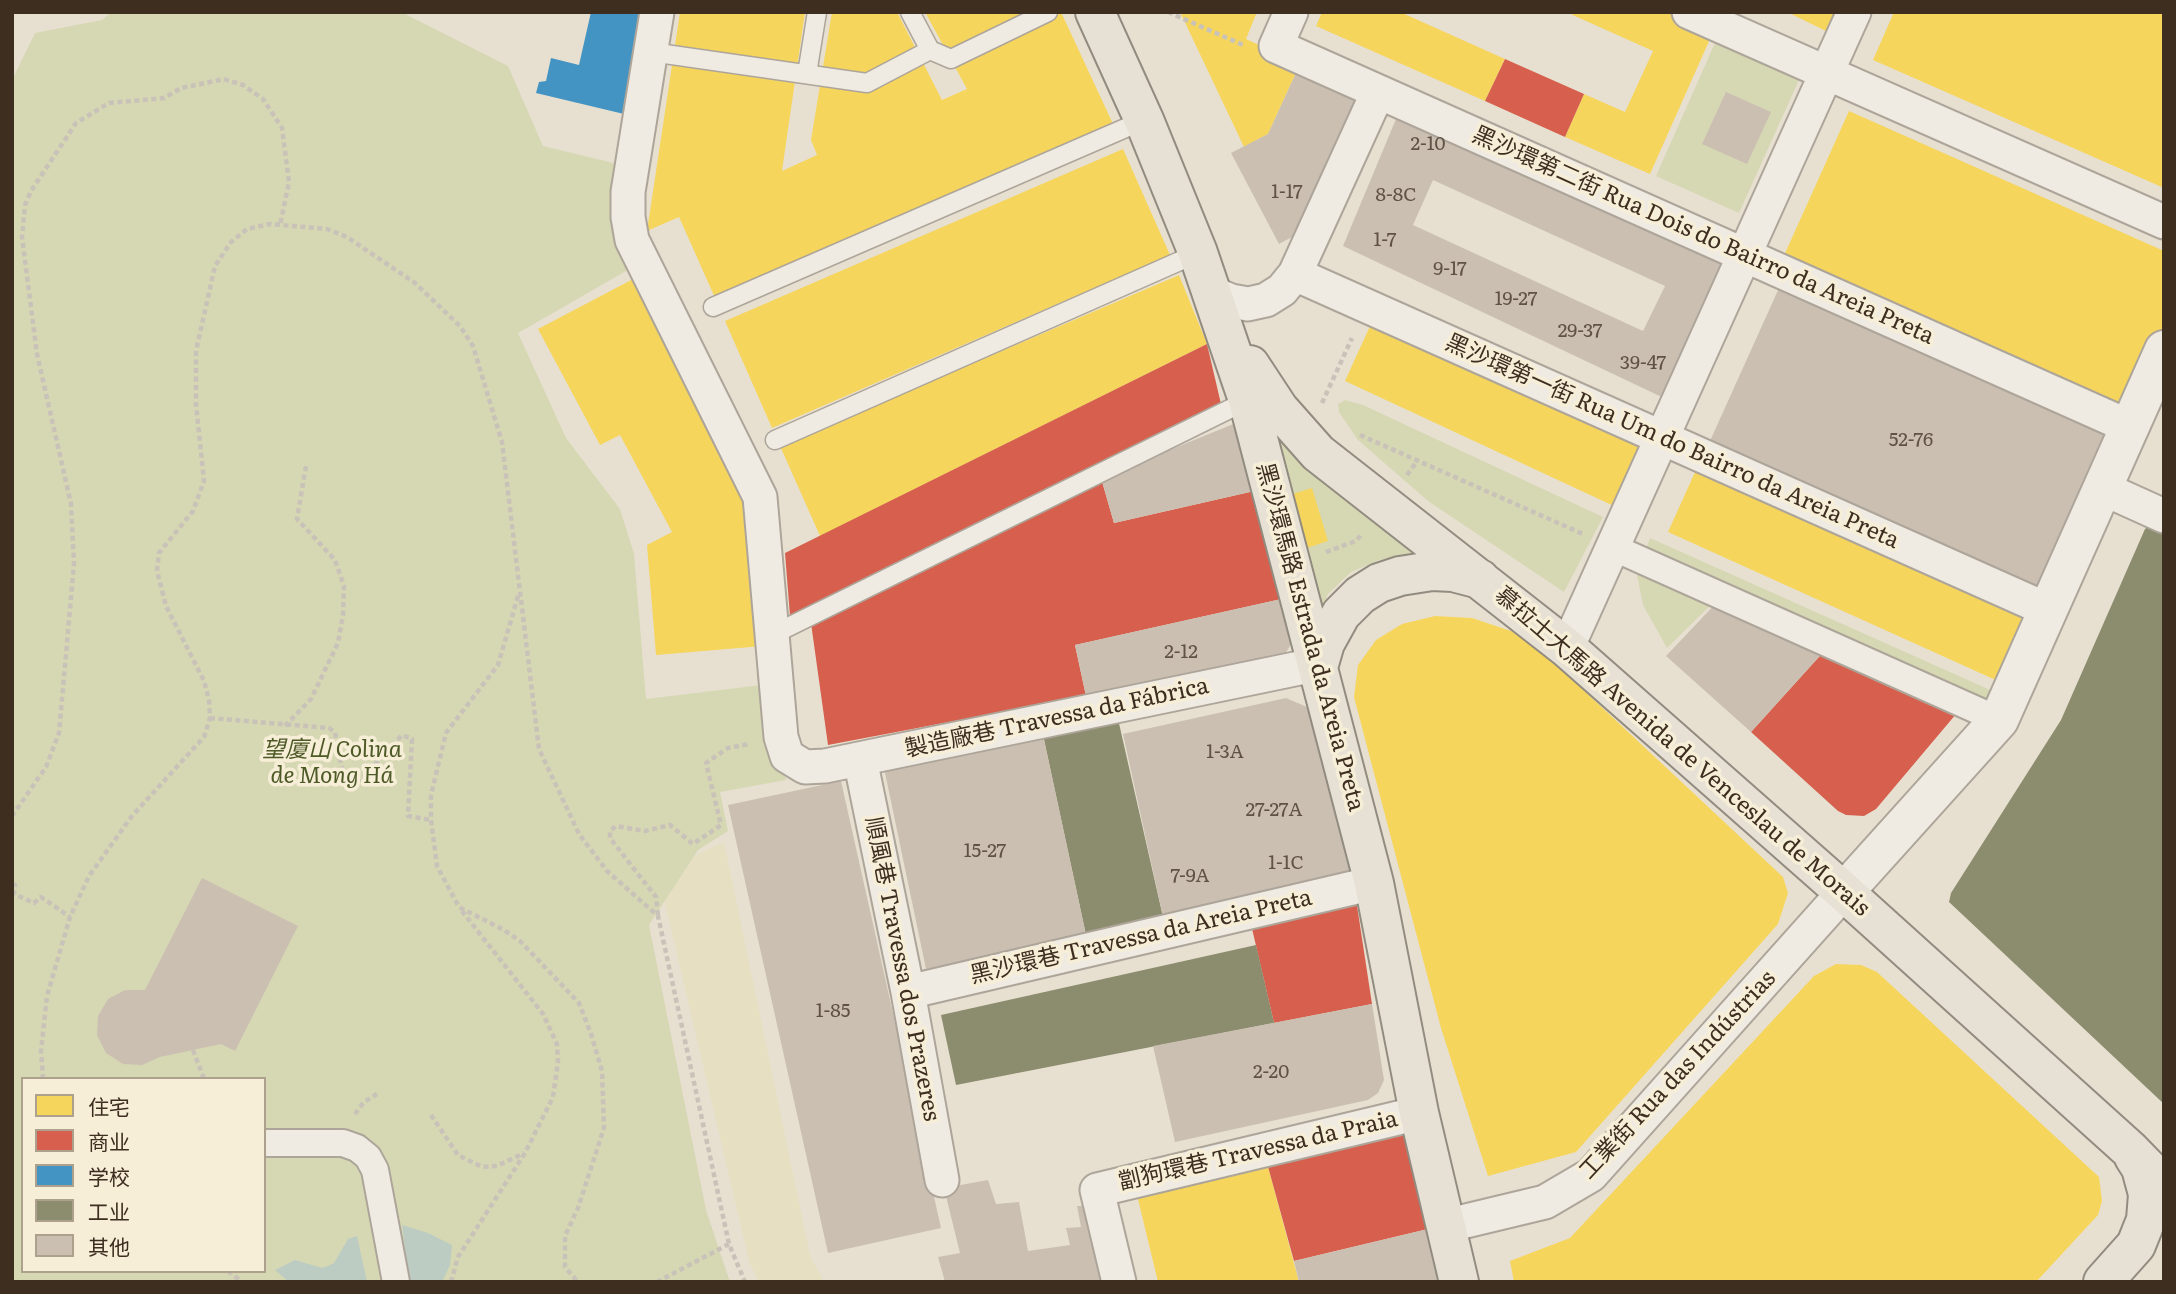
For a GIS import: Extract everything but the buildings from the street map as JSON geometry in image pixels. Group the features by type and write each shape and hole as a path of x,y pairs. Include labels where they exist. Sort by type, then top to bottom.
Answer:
{"main road":[{"name":"黑沙環馬路 Estrada da Areia Preta","path":"1095,12 1144,120 1198,253 1248,400 1374,883 1419,1113 1459,1282"},
{"name":"慕拉士大馬路 Avenida de Venceslau de Morais","path":"1214,301 1279,410 1318,453 1484,580 1567,648 1844,892 2129,1149 2164,1185"},
{"path":"1319,664 1325,643 1340,614 1360,595 1379,583 1400,576 1432,571 1453,572 1484,580"},
{"path":"2103,1282 2150,1240 2146,1220 2148,1194 2141,1168 2129,1149"}],"street":[{"path":"657,12 628,192 632,240 760,497 772,635 788,750"},
{"path":"1276,46 1291,12"},
{"path":"1689,12 2164,222"},
{"path":"1567,648 1854,12"},
{"name":"黑沙環第二街 Rua Dois do Bairro da Areia Preta","path":"1276,46 2130,427"},
{"path":"1246,357 1246,333 1253,315 1266,300 1282,290 1295,274 1378,92"},
{"name":"黑沙環第一街 Rua Um do Bairro da Areia Preta","path":"1295,274 2048,610"},
{"path":"1214,301 1248,304 1266,300"},
{"path":"1844,892 1999,719 2164,350"},
{"path":"2102,488 2164,516"},
{"path":"1612,547 1999,719"},
{"name":"製造廠巷 Travessa da Fábrica","path":"788,750 815,768 1319,664"},
{"name":"順風巷 Travessa dos Prazeres","path":"860,759 908,992 942,1180"},
{"name":"黑沙環巷 Travessa da Areia Preta","path":"908,992 1374,883"},
{"name":"工業街 Rua das Indústrias","path":"1445,1226 1545,1202 1591,1175 1844,892"},
{"name":"劏狗環巷 Travessa da Praia","path":"1119,1282 1097,1190 1419,1113"},
{"path":"266,1143 343,1143 357,1148 368,1157 375,1170 396,1282"}],"lane":[{"path":"807,74 817,12"},
{"path":"910,12 930,50 951,59 1048,12"},
{"path":"651,52 866,83 930,50"},
{"path":"713,307 1144,120"},
{"path":"775,440 1198,253"},
{"path":"772,635 1248,400"}],"path":[{"path":"1168,12 1271,58 1276,46"},
{"path":"12,816 46,767 59,733 74,564 71,504 37,354 23,237 25,205 31,191 76,123 109,103 164,98 181,88 224,79 243,85 263,99 282,128 289,182 280,225"},
{"path":"43,1077 41,1051 47,996 70,917 89,876 132,816 204,737 210,718 209,701 199,670 166,606 157,571 159,553 193,511 204,481 196,404 196,351 215,266 231,242 247,229 280,225 327,229 347,237 374,258 415,283 473,346 502,442 539,749 579,834 607,871 659,916"},
{"path":"1317,416 1367,306"},
{"path":"1354,433 1612,547"},
{"path":"284,726 311,699 338,643 343,615 344,586 335,560 297,519 306,466"},
{"path":"451,1282 458,1257 525,1153 553,1097 557,1044 543,1014 459,907 438,866 431,820 431,795 446,733 498,665 519,591"},
{"path":"210,718 284,726 329,727 335,732 344,779 354,782 362,779 402,735 412,739 408,816 431,820"},
{"path":"745,1282 729,1244 656,897 610,838 610,831 617,826 645,831 670,825 693,844 721,825 706,763 728,748 788,750"},
{"path":"12,884 15,884 13,894 34,903 41,897 70,917"},
{"path":"459,907 504,930 520,942 579,1003 591,1034 601,1071 604,1128 578,1208 565,1236 565,1267 578,1282"},
{"path":"193,1050 203,1077"},
{"path":"431,1115 458,1155 482,1167 497,1166 525,1153"},
{"path":"657,1282 729,1244"}],"shaded area":[{"path":"673,838 694,856 724,842 810,1255 824,1282 758,1282 749,1261 659,878"},
{"path":"402,1225 428,1233 452,1245 450,1265 442,1282 409,1282"},
{"path":"357,1236 367,1282 289,1282 275,1270 295,1260 322,1268 328,1266 334,1263 348,1239"}],"green space":[{"name":"望廈山 Colina de Mong Há","path":"111,12 401,12 508,66 543,146 626,166 633,267 518,333 566,438 620,509 634,554 646,699 770,684 786,780 720,792 728,831 698,850 649,925 706,1210 730,1282 12,1282 12,80 35,33 102,20"},
{"path":"1719,34 1803,71 1739,213 1656,176"},
{"path":"1345,400 1363,405 1603,517 1564,592 1428,501 1358,440 1339,412 1338,404"},
{"path":"1269,427 1418,554 1379,560 1351,572 1328,594 1318,616"},
{"path":"1650,538 1997,693 1988,715 1719,597 1667,648 1643,605 1637,574"}]}
